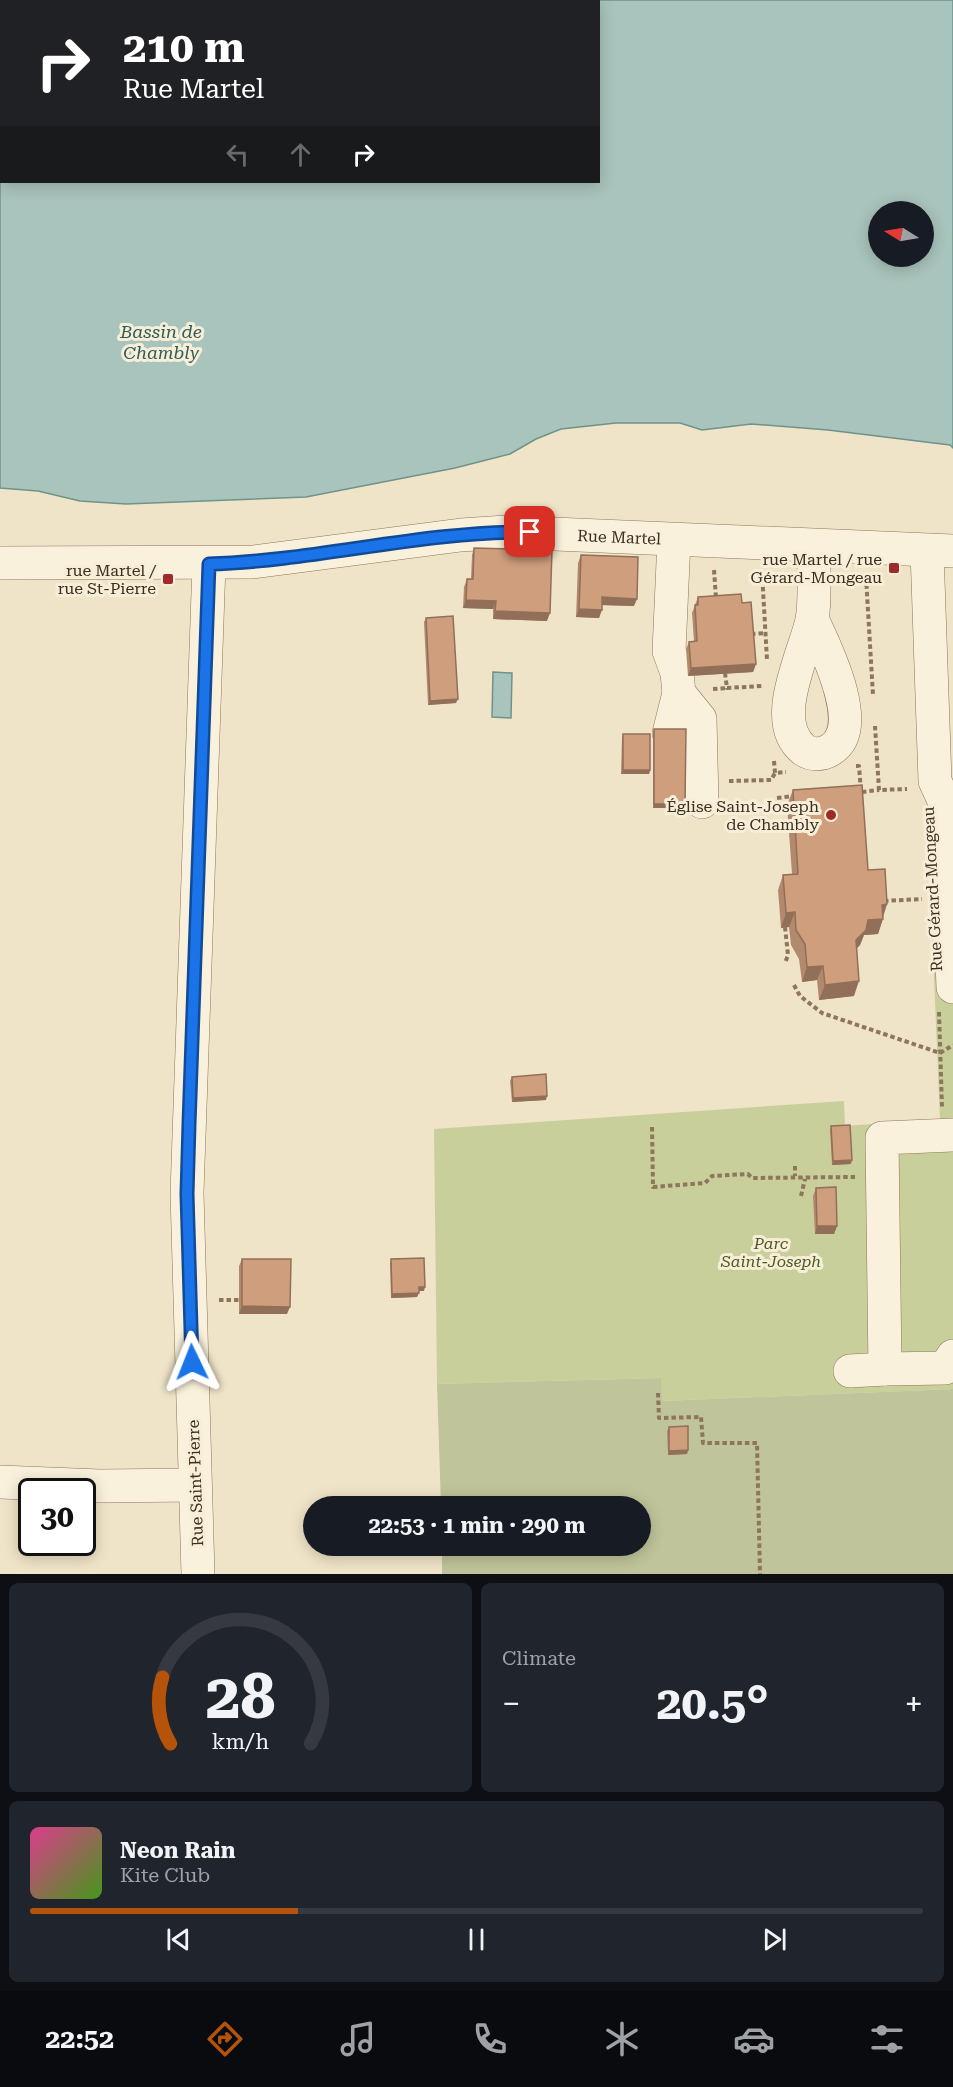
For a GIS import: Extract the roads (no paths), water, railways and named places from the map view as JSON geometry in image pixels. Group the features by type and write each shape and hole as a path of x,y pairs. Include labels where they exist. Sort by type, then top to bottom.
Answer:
{"street":[{"name":"Rue Martel","path":"0,562 209,564 289,559 483,532 530,532 814,547 940,551"},
{"path":"669,733 679,693 677,673 669,651 674,540"},
{"path":"812,619 814,547"},
{"name":"Rue Gérard-Mongeau","path":"937,795 940,551"},
{"name":"Rue Saint-Pierre","path":"198,1574 187,1194 209,564"},
{"path":"679,693 700,719 702,802"},
{"path":"937,795 946,997"},
{"path":"885,1369 882,1138 948,1123"},
{"path":"850,1371 945,1368 953,1356"},
{"path":"0,1482 100,1486 195,1485"}],"water":[{"name":"Bassin de Chambly","path":"600,0 953,0 953,448 950,445 828,430 751,424 702,430 680,423 616,423 561,429 536,439 510,454 455,468 306,497 126,504 80,501 38,491 0,488 0,183 600,183"},
{"path":"493,672 512,673 511,718 492,717"}],"place":[{"name":"rue Martel / rue Gérard-Mongeau","path":"894,568"},
{"name":"rue Martel / rue St-Pierre","path":"168,579"},
{"name":"Église Saint-Joseph de Chambly","path":"831,815"}],"park label":[{"name":"Parc Saint-Joseph","path":"771,1252"}]}
